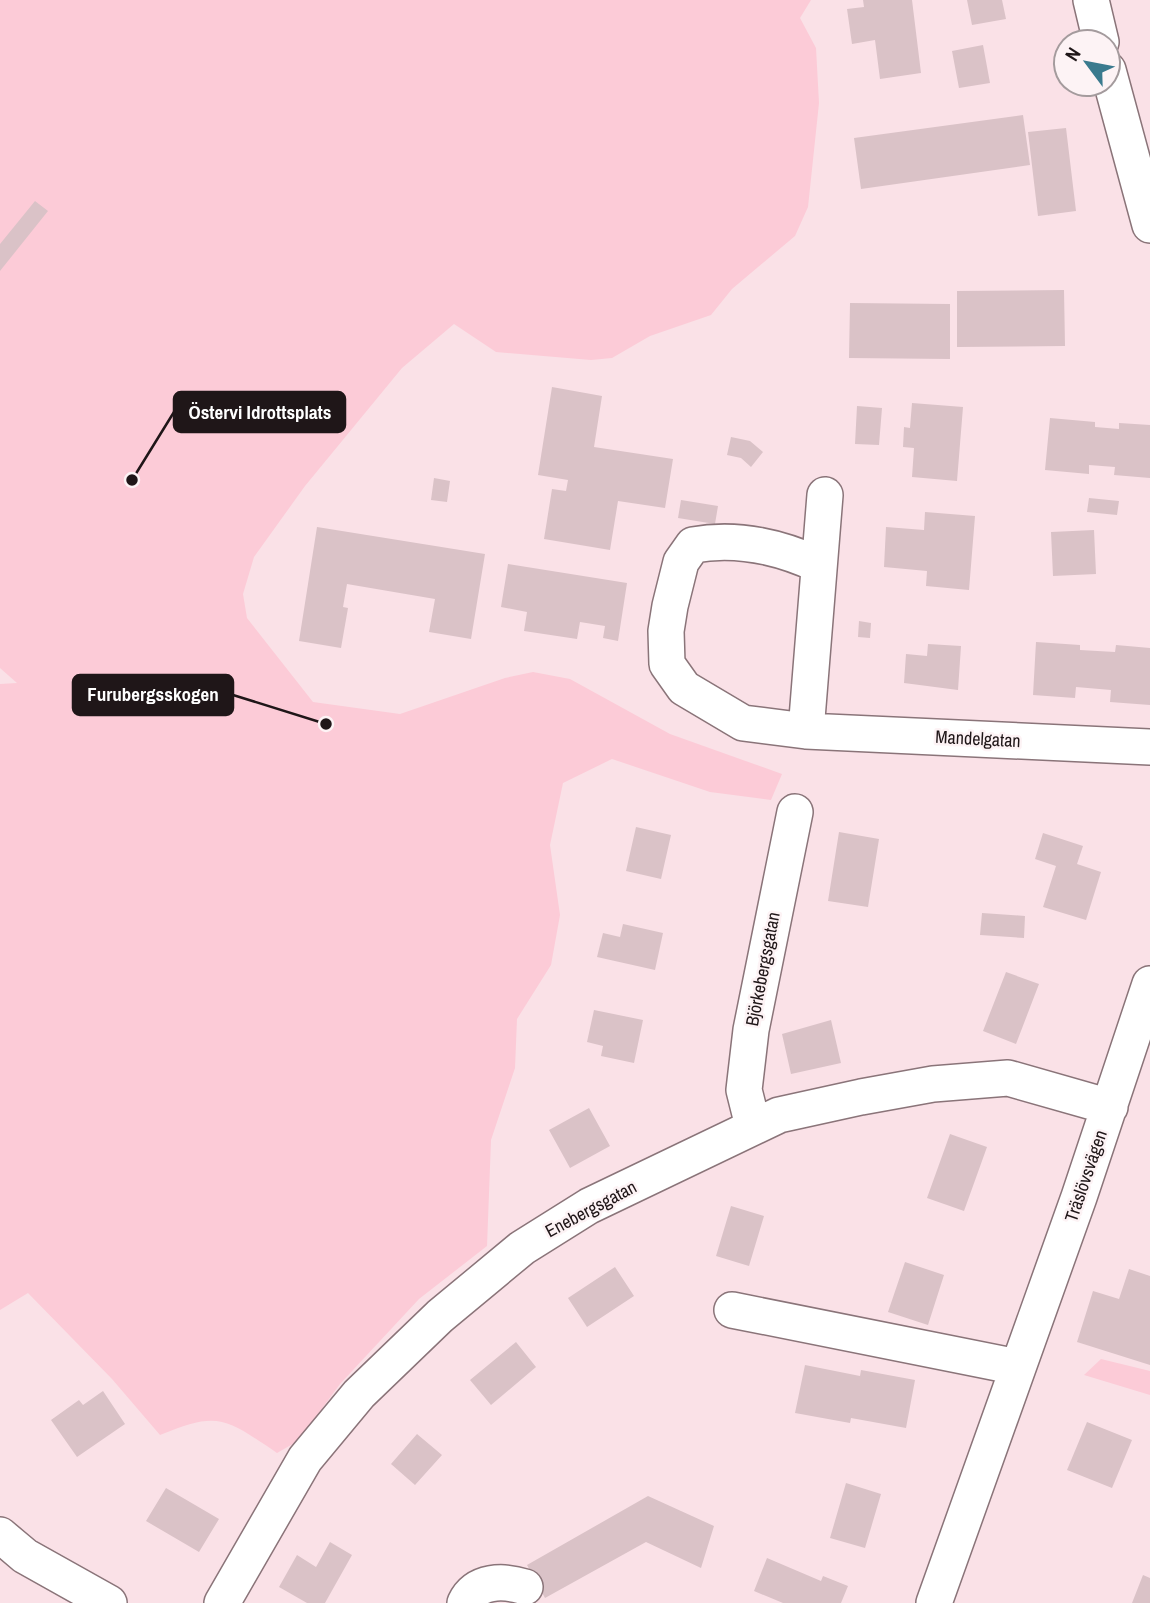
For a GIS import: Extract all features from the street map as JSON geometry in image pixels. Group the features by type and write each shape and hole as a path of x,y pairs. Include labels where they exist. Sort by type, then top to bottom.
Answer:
{"street":[{"path":"1091,0 1098,28"},
{"path":"1116,98 1150,225"},
{"path":"806,731 825,495"},
{"name":"Mandelgatan","path":"819,565 787,550 716,541 693,545 681,562 666,631 667,664 684,688 743,723 806,731 1150,747"},
{"name":"Björkebergsgatan","path":"752,1126 744,1090 751,1030 794,812"},
{"name":"Träslövsvägen","path":"934,1603 1110,1107 1150,984"},
{"name":"Enebergsgatan","path":"222,1603 305,1459 359,1394 440,1316 522,1248 589,1206 779,1115 860,1097 933,1084 1008,1078 1110,1107"},
{"path":"732,1310 1018,1367"},
{"path":"0,1535 25,1556 109,1603"},
{"path":"465,1603 470,1592 482,1587 507,1581 525,1587"}],"shaded area":[{"path":"0,0 811,0 800,18 816,48 819,103 808,207 795,236 732,289 711,315 650,336 612,358 591,360 496,352 454,324 402,368 305,486 254,557 243,594 247,618 313,702 400,714 505,678 533,672 570,679 670,734 782,774 771,800 710,792 612,759 563,783 550,845 560,915 551,965 517,1019 515,1068 491,1140 487,1246 419,1299 340,1384 298,1441 277,1453 246,1432 222,1422 196,1422 160,1435 112,1379 28,1293 0,1310 0,684 17,683 0,668"},
{"path":"1101,1359 1150,1371 1150,1395 1084,1375"}],"building":[{"path":"863,0 912,0 921,73 880,79 875,40 852,44 847,9 864,7"},
{"path":"967,0 1002,0 1006,19 972,25"},
{"path":"983,45 990,83 959,88 952,51"},
{"path":"1023,115 1030,165 861,189 854,138"},
{"path":"1066,128 1076,211 1038,216 1028,132"},
{"path":"35,201 48,211 0,271 0,244"},
{"path":"1064,290 1065,346 957,347 957,291"},
{"path":"850,303 950,304 950,359 849,358"},
{"path":"552,387 602,396 594,447 673,459 665,508 618,501 610,550 544,539 552,489 566,491 568,480 538,475"},
{"path":"912,403 963,407 957,481 912,477 914,448 903,447 904,427 910,428"},
{"path":"857,406 882,408 879,445 855,444"},
{"path":"1050,418 1095,422 1095,427 1119,429 1119,423 1150,425 1150,478 1114,475 1115,467 1089,465 1089,474 1045,470"},
{"path":"731,437 750,441 763,452 751,467 741,458 727,455"},
{"path":"434,478 450,481 447,502 431,500"},
{"path":"1089,498 1119,501 1117,515 1087,512"},
{"path":"681,500 718,506 715,524 678,518"},
{"path":"925,512 975,516 969,590 926,586 927,571 884,567 886,527 924,530"},
{"path":"317,527 485,554 471,639 429,632 435,599 347,584 343,607 348,608 341,648 299,641"},
{"path":"1094,530 1096,574 1053,576 1051,532"},
{"path":"508,564 627,583 618,641 603,638 605,626 580,622 577,639 524,631 527,612 501,607"},
{"path":"859,621 871,623 870,638 858,637"},
{"path":"1036,642 1080,645 1080,650 1115,652 1116,645 1150,648 1150,705 1110,702 1111,690 1076,687 1075,698 1033,695"},
{"path":"928,644 961,646 958,690 904,683 906,654 927,656"},
{"path":"636,827 671,835 661,879 626,871"},
{"path":"839,832 879,839 868,907 828,901"},
{"path":"1043,833 1083,846 1077,864 1101,872 1086,920 1043,907 1056,866 1035,859"},
{"path":"982,913 1025,916 1024,938 980,935"},
{"path":"623,924 663,933 655,970 597,957 603,933 620,937"},
{"path":"1006,972 1039,984 1016,1044 983,1031"},
{"path":"594,1010 643,1020 634,1063 601,1056 603,1046 587,1042"},
{"path":"831,1020 841,1063 791,1074 782,1034"},
{"path":"589,1108 610,1146 570,1168 549,1130"},
{"path":"950,1134 987,1147 964,1211 927,1198"},
{"path":"731,1206 764,1216 749,1266 716,1256"},
{"path":"905,1262 944,1275 928,1325 888,1312"},
{"path":"615,1267 634,1296 587,1327 568,1298"},
{"path":"1129,1269 1150,1276 1150,1365 1077,1342 1093,1291 1119,1299"},
{"path":"516,1342 536,1367 491,1405 470,1380"},
{"path":"805,1365 860,1376 861,1370 915,1380 906,1428 851,1418 850,1423 795,1413"},
{"path":"103,1391 125,1424 77,1457 51,1420 79,1400 83,1405"},
{"path":"1087,1422 1132,1440 1112,1488 1067,1470"},
{"path":"417,1434 442,1455 415,1485 391,1464"},
{"path":"846,1483 881,1494 865,1548 830,1538"},
{"path":"166,1488 219,1519 199,1552 146,1521"},
{"path":"648,1496 714,1526 701,1568 646,1542 545,1598 527,1565"},
{"path":"330,1542 352,1555 325,1603 307,1603 279,1587 297,1555 316,1567"},
{"path":"767,1558 821,1581 823,1576 848,1586 841,1603 783,1603 754,1591"},
{"path":"1143,1575 1150,1578 1150,1603 1132,1603"}],"place":[{"name":"Östervi Idrottsplats","path":"132,480"},
{"name":"Furubergsskogen","path":"326,724"}]}
